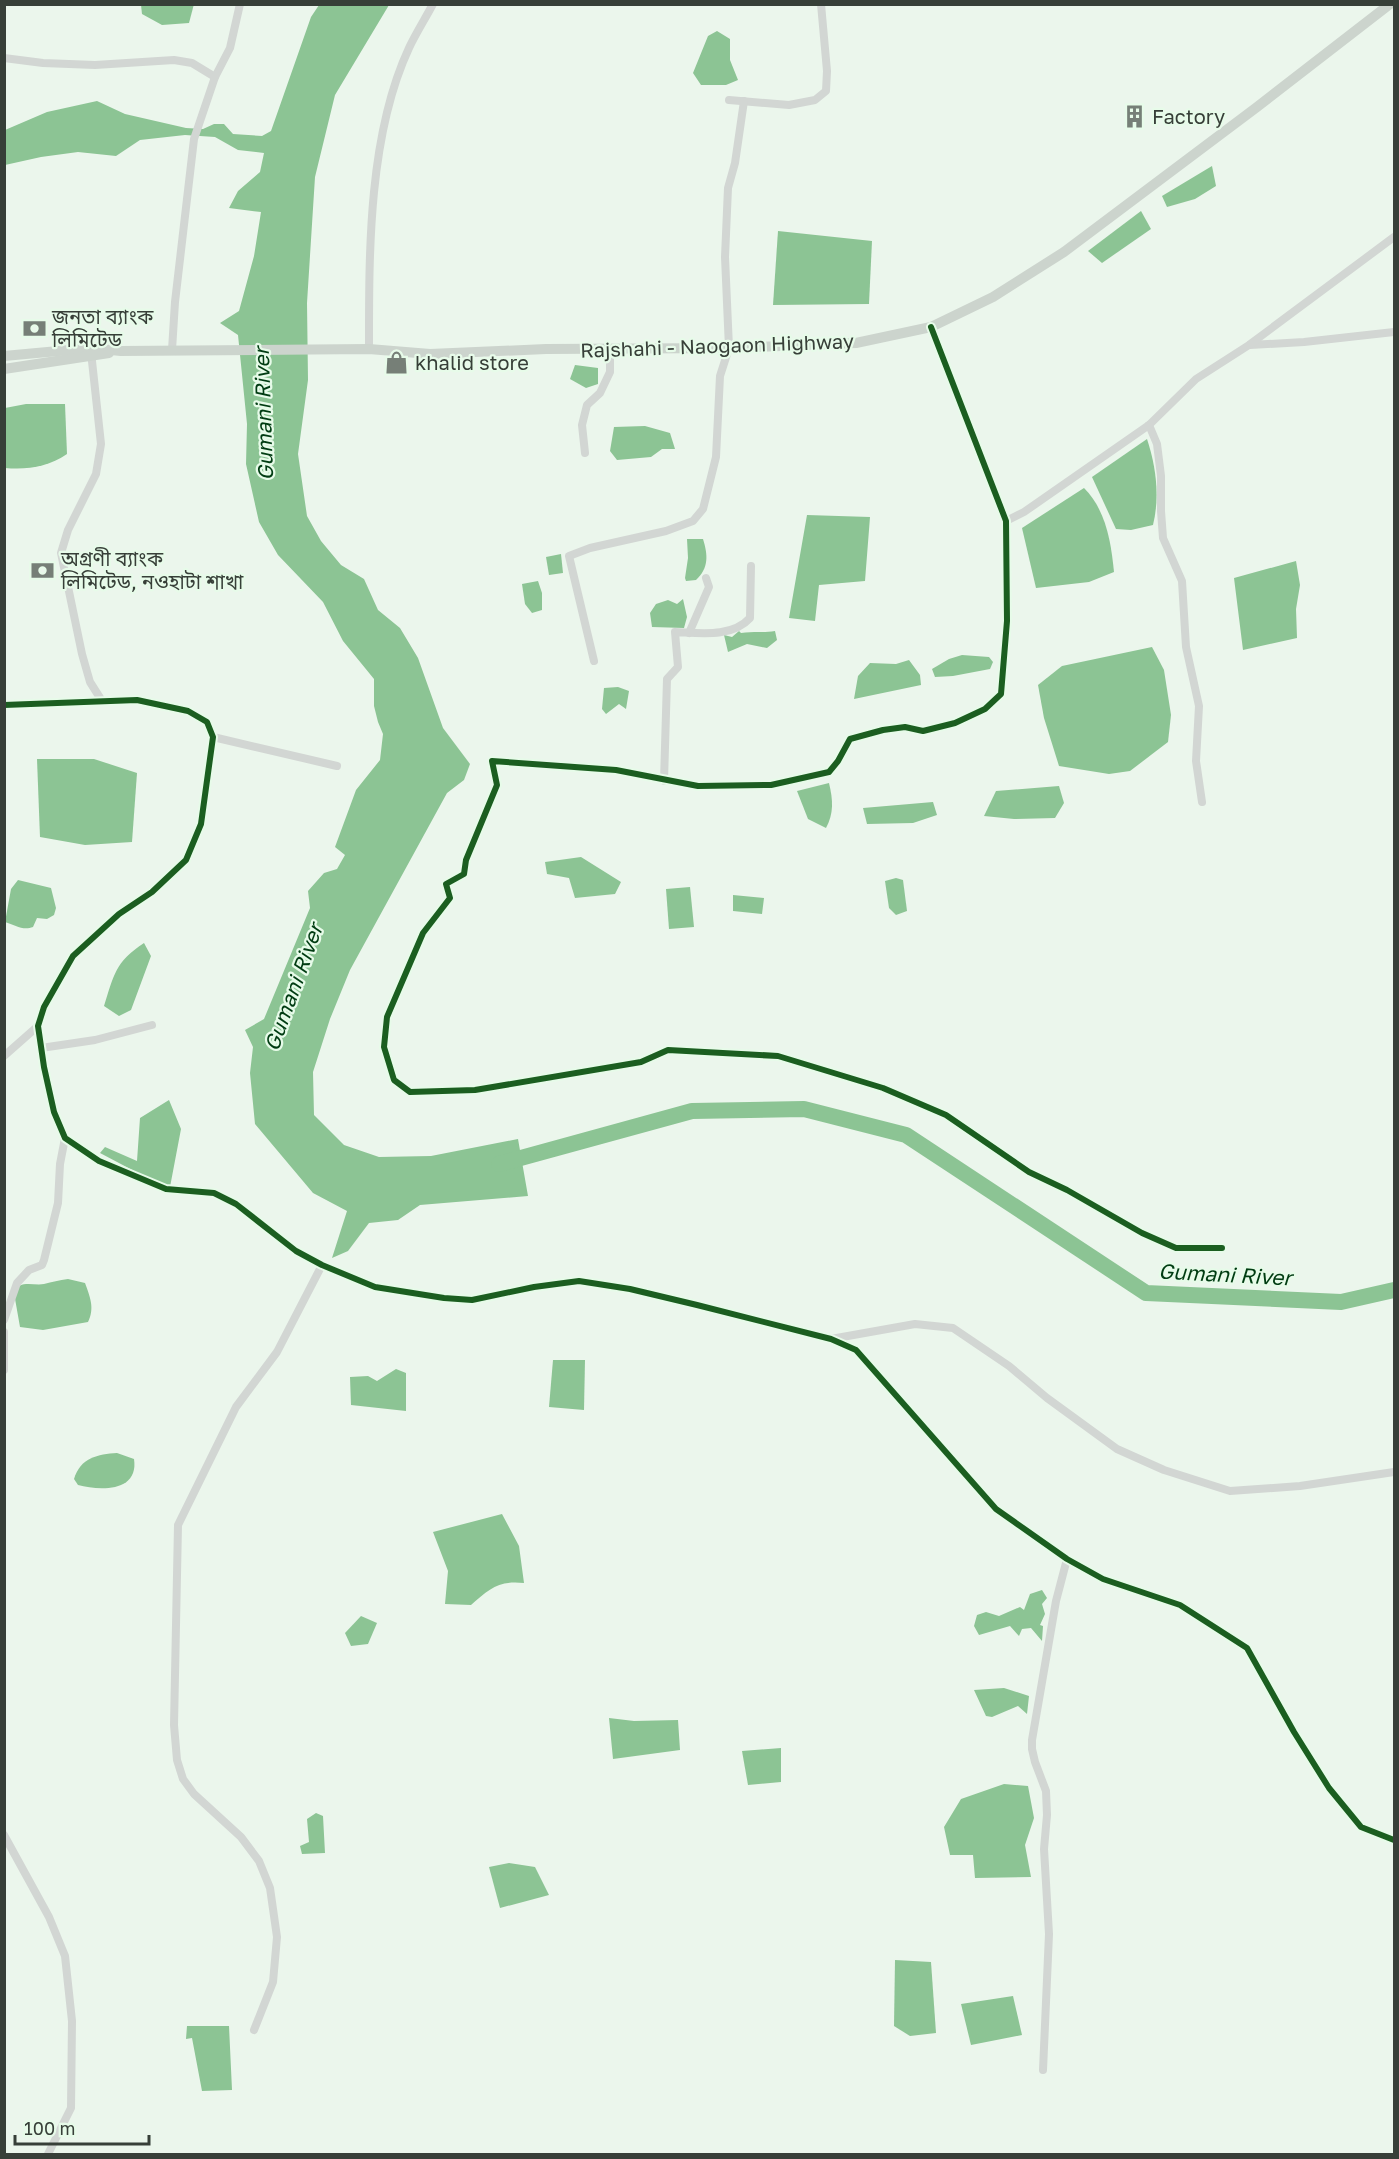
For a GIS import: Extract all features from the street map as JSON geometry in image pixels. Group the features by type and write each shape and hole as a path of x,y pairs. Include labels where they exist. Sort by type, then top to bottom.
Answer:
{"main road":[{"name":"Rajshahi - Naogaon Highway","path":"172,350 369,349 430,354 546,349 729,348 856,343 931,327 993,297 1064,252 1390,4"},
{"path":"4,356 172,350"},
{"path":"4,369 91,353"}],"street":[{"path":"172,350 175,302 194,139 215,77 230,48 240,4"},
{"path":"369,349 369,289 375,177 391,99 408,49 433,4"},
{"path":"729,100 789,105 815,100 826,91 827,71 821,4"},
{"path":"4,58 43,63 95,65 174,60 192,63 215,77"},
{"path":"594,661 569,556 590,548 666,531 693,521 703,509 716,457 720,376 729,348 725,257 728,188 735,163 744,102"},
{"path":"1006,521 1024,512 1149,425 1196,380 1249,345 1395,237"},
{"path":"931,327 1006,521 1007,621 1001,694 985,710 956,723 923,731 905,727 883,730 850,739 829,772 771,785 698,786 616,770 492,761 497,785 466,860 464,874 446,884 450,898 423,933 387,1017 384,1047 394,1080 410,1092 475,1090 641,1062 668,1050 778,1056 883,1088 946,1115 1029,1172 1067,1190 1142,1233 1176,1248 1222,1248"},
{"path":"1249,345 1304,342 1395,332"},
{"path":"585,453 582,425 587,405 600,393 610,372 610,349"},
{"path":"91,353 101,444 96,474 68,530 61,553 82,654 90,682 102,701"},
{"path":"1149,425 1157,444 1164,538 1182,581 1185,647 1199,706 1196,761 1202,802"},
{"path":"664,781 667,679 678,668 675,632 716,633 741,627 750,618 751,566"},
{"path":"689,633 709,587 706,578"},
{"path":"4,705 137,700 188,711 207,722 213,737 201,824 186,860 152,892 119,914 73,956 44,1007 38,1026 41,1048 54,1112 65,1138 99,1161 166,1189 214,1193 236,1204 296,1251 322,1265 375,1287 472,1300 534,1287 579,1281 630,1289 831,1339 856,1350 996,1509 1066,1559 1103,1579 1180,1605 1247,1648 1329,1788 1360,1827 1395,1840"},
{"path":"213,737 337,766"},
{"path":"41,1048 95,1040 152,1025"},
{"path":"4,1056 38,1026"},
{"path":"4,1320 17,1283 23,1274 42,1265 44,1260 58,1203 60,1164 65,1138"},
{"path":"254,2030 273,1982 277,1937 270,1888 260,1862 241,1837 194,1794 183,1779 177,1760 174,1725 178,1525 236,1407 277,1352 322,1265"},
{"path":"831,1339 915,1324 953,1328 1009,1366 1047,1398 1117,1449 1164,1470 1230,1491 1300,1486 1395,1472"},
{"path":"4,1332 4,1370"},
{"path":"1043,2070 1049,1934 1044,1849 1047,1815 1046,1791 1034,1756 1032,1740 1056,1601 1066,1559"},
{"path":"4,1835 48,1917 65,1956 72,2021 71,2108 48,2154"}],"water":[{"path":"194,4 189,23 162,25 142,14 141,5"},
{"path":"319,5 389,5 335,95 315,177 307,303 308,380 298,454 307,516 321,541 341,565 364,579 378,610 400,628 418,658 443,728 470,764 464,780 447,793 350,970 330,1019 313,1072 314,1115 344,1145 379,1157 431,1156 518,1139 528,1196 420,1205 398,1220 369,1223 348,1251 332,1258 347,1211 313,1193 255,1124 250,1073 253,1047 245,1030 264,1019 310,908 308,891 324,873 337,869 345,855 335,847 356,790 380,760 383,734 374,706 374,679 343,641 323,602 278,555 259,522 246,464 247,424 238,335 220,323 239,311 254,256 261,212 229,208 238,191 260,172 264,153 238,150 215,137 185,135 140,140 116,156 78,152 5,165 5,130 47,112 97,101 125,114 186,128 203,129 214,124 224,124 233,134 262,136 271,131 311,17"},
{"path":"717,31 730,39 730,60 738,80 726,85 701,85 693,73 708,36"},
{"path":"1212,166 1216,186 1195,199 1167,207 1162,196"},
{"path":"1141,211 1151,229 1102,263 1088,251"},
{"path":"778,231 872,241 869,304 773,305"},
{"path":"575,365 598,368 598,384 586,388 570,379"},
{"path":"26,404 65,404 67,454 37,467 5,468 5,408"},
{"path":"645,426 670,433 675,449 662,449 651,457 617,460 610,451 614,427"},
{"path":"1147,439 1156,482 1153,525 1131,530 1116,529 1092,477"},
{"path":"1084,488 1098,506 1106,527 1114,572 1089,582 1036,588 1022,528"},
{"path":"807,515 870,517 865,581 819,585 815,621 789,618"},
{"path":"687,539 703,539 706,556 703,571 696,580 686,581 688,558"},
{"path":"561,554 563,573 549,575 546,557"},
{"path":"1296,561 1300,585 1296,609 1297,638 1243,650 1234,578"},
{"path":"538,581 542,593 542,610 532,613 525,604 522,584"},
{"path":"683,599 687,617 684,628 652,627 650,613 656,604 668,600 677,604"},
{"path":"739,631 741,633 775,631 777,640 767,648 747,644 728,652 724,635 732,637"},
{"path":"1152,647 1164,670 1171,715 1168,742 1130,771 1109,774 1059,766 1044,718 1038,685 1062,666"},
{"path":"962,655 989,657 993,662 990,669 935,677 932,669 949,659"},
{"path":"909,660 920,675 921,685 854,699 858,676 870,663 896,664"},
{"path":"618,687 629,691 626,709 619,704 606,714 602,709 604,688"},
{"path":"37,759 94,759 137,773 132,842 85,845 40,837"},
{"path":"829,783 832,806 826,828 808,819 797,791"},
{"path":"1059,786 1064,803 1055,818 1014,819 984,816 996,791"},
{"path":"933,802 937,815 913,823 867,824 863,808"},
{"path":"581,857 621,882 615,894 575,898 569,878 547,874 545,862"},
{"path":"896,878 903,880 907,911 896,915 889,908 885,881"},
{"path":"18,880 51,888 56,908 54,915 47,919 37,918 33,927 29,928 5,922 11,889"},
{"path":"690,887 694,927 669,929 666,889"},
{"path":"733,895 764,898 762,914 733,911"},
{"path":"144,943 151,956 131,1010 119,1016 104,1006 110,986 121,963"},
{"path":"169,1100 181,1129 170,1187 155,1182 100,1153 105,1147 137,1161 140,1118"},
{"path":"68,1279 85,1283 91,1307 88,1322 43,1330 20,1327 14,1293 19,1286"},
{"path":"553,1360 585,1360 584,1410 549,1407"},
{"path":"396,1369 406,1373 406,1411 351,1405 350,1377 368,1376 377,1381"},
{"path":"117,1453 134,1459 134,1470 124,1483 107,1488 78,1485 74,1479 85,1462 97,1456"},
{"path":"502,1514 519,1546 524,1583 501,1584 483,1594 471,1605 445,1604 448,1571 433,1532"},
{"path":"1042,1590 1047,1598 1042,1604 1045,1614 1040,1625 1043,1626 1042,1641 1031,1628 1022,1629 1019,1636 1010,1626 979,1635 974,1626 977,1615 986,1612 999,1616 1020,1607 1024,1610 1030,1594"},
{"path":"361,1616 377,1623 368,1644 351,1646 345,1633"},
{"path":"1004,1688 1029,1696 1027,1714 1018,1706 992,1717 986,1716 974,1690"},
{"path":"609,1718 634,1721 678,1720 680,1750 613,1759"},
{"path":"781,1748 781,1782 748,1785 742,1751"},
{"path":"1004,1784 1028,1786 1034,1818 1025,1845 1031,1877 975,1878 973,1855 950,1855 944,1827 961,1799"},
{"path":"316,1813 323,1816 325,1853 302,1854 300,1846 309,1842 307,1819"},
{"path":"509,1863 535,1867 549,1895 500,1908 489,1867"},
{"path":"895,1960 931,1962 936,2033 910,2036 894,2026"},
{"path":"1013,1996 1022,2035 971,2045 961,2004"},
{"path":"187,2026 229,2026 232,2090 202,2091 192,2038 186,2039"}],"waterway":[{"name":"Gumani River","path":"499,1164 692,1111 804,1109 906,1135 1146,1293 1341,1302 1394,1290"}],"cycle path":[{"path":"931,327 1006,521 1007,621 1001,694 985,709 955,723 923,731 905,727 883,730 850,739 829,772 771,785 698,786 616,770 492,761 497,785 466,860 464,874 446,884 450,898 423,933 387,1017 384,1047 394,1080 410,1092 475,1090 641,1062 668,1050 778,1056 883,1088 946,1115 1029,1172 1067,1190 1142,1233 1176,1248 1222,1248"},
{"path":"4,705 137,700 188,711 207,722 213,737 201,824 186,860 152,892 119,914 73,956 44,1007 38,1026 44,1067 54,1112 65,1138 99,1161 166,1189 214,1193 236,1204 296,1251 322,1265 375,1287 472,1300 534,1287 579,1281 630,1289 697,1305 831,1339 856,1350 996,1509 1067,1559 1103,1579 1180,1605 1247,1648 1294,1732 1329,1788 1361,1827 1394,1840"}],"place":[{"name":"Factory","path":"1134,116"},
{"name":"জনতা ব্যাংক লিমিটেড","path":"34,328"},
{"name":"khalid store","path":"397,362"},
{"name":"অগ্রণী ব্যাংক লিমিটেড, নওহাটা শাখা","path":"43,570"}]}
